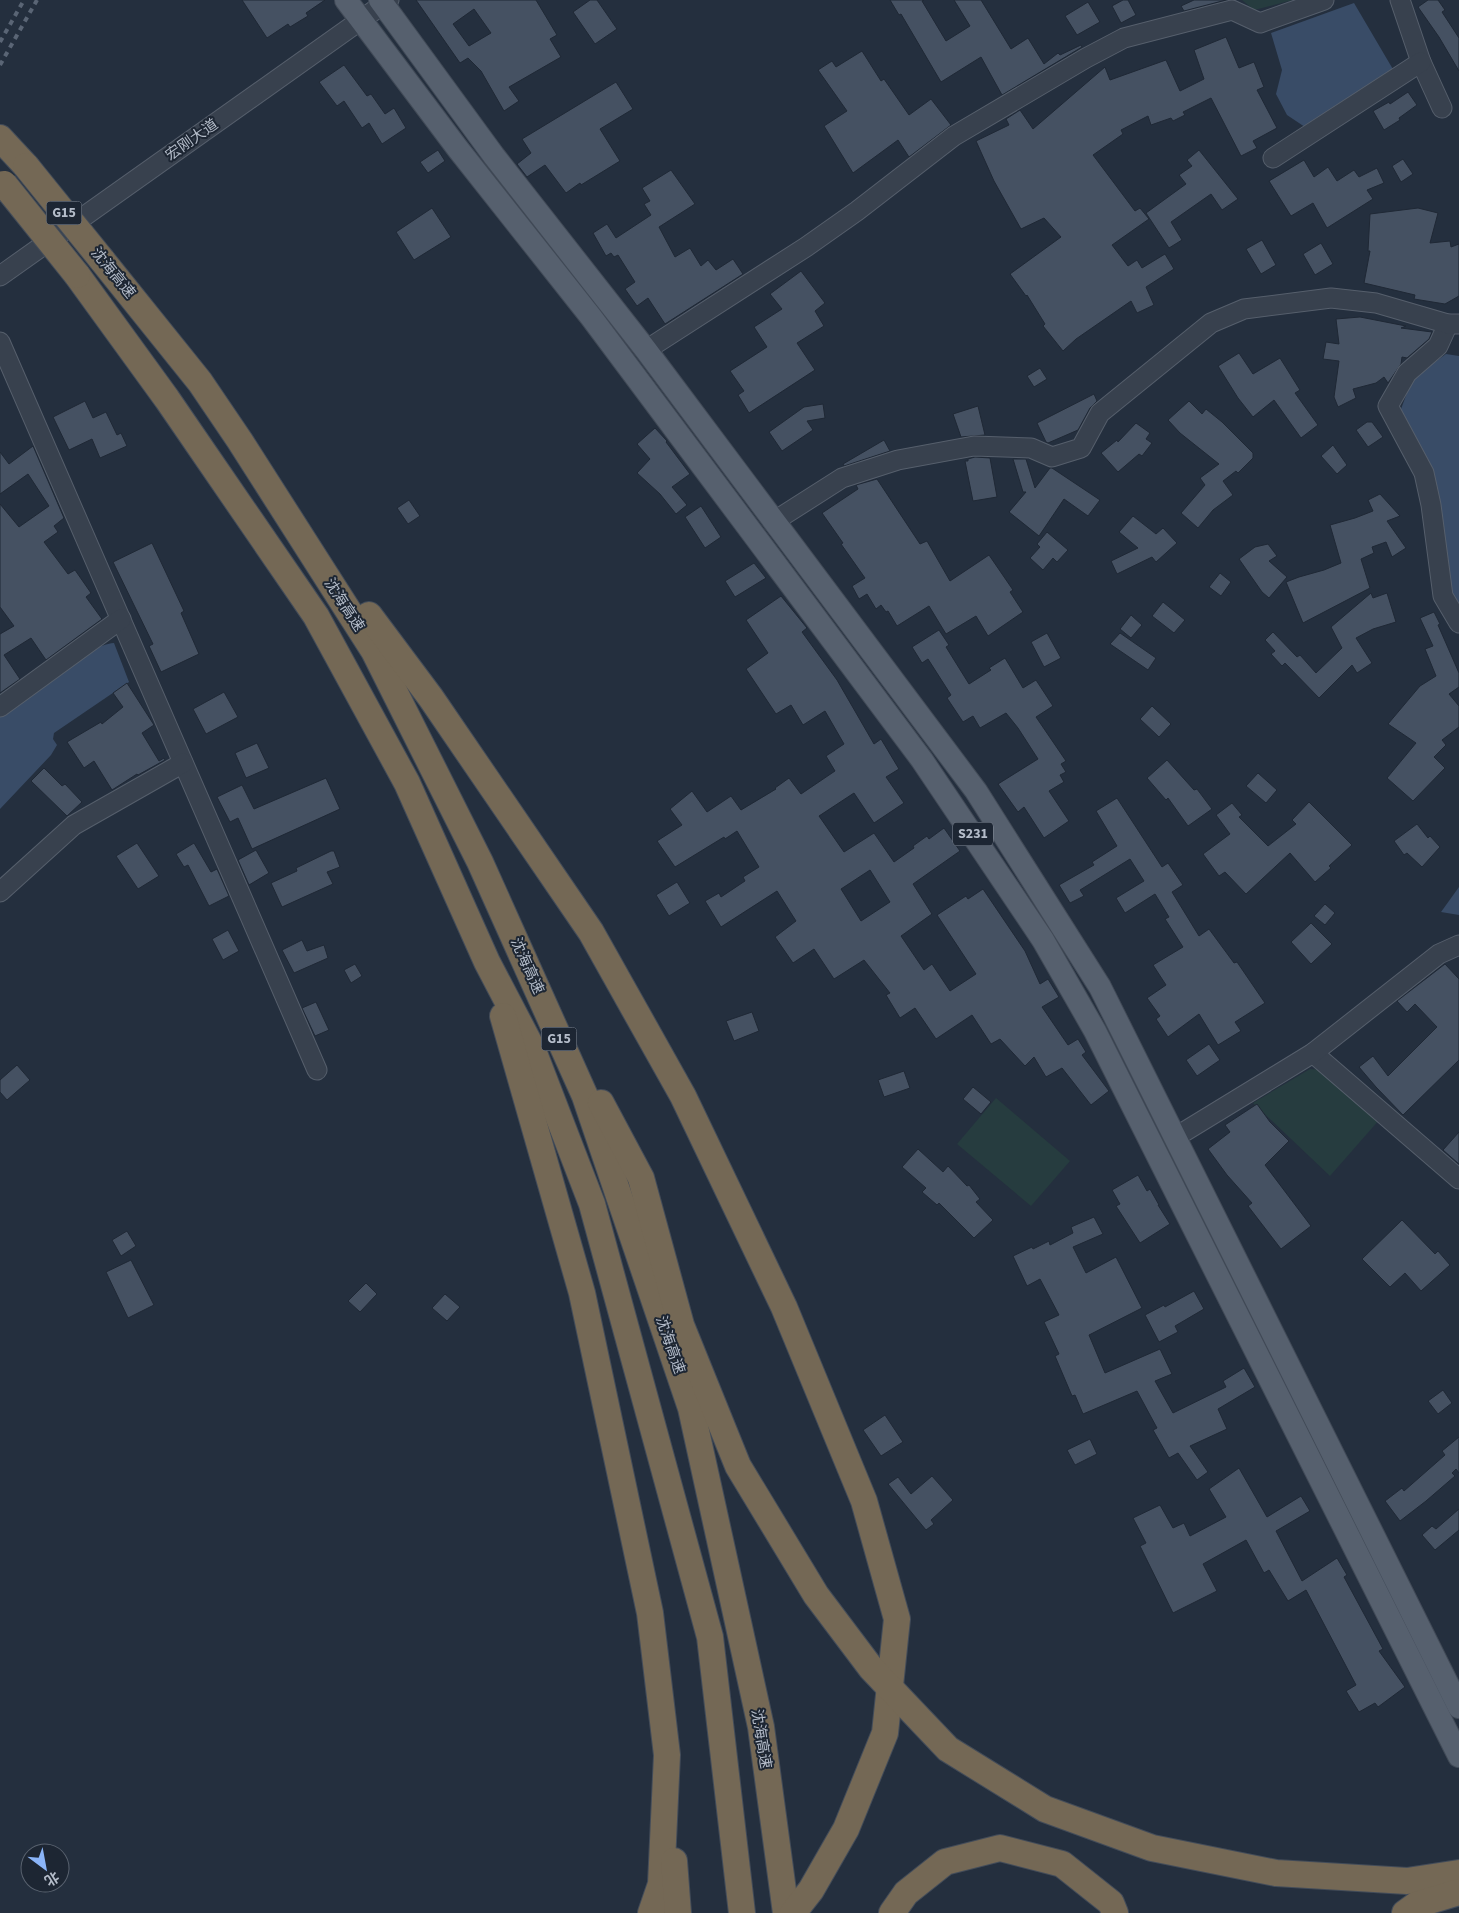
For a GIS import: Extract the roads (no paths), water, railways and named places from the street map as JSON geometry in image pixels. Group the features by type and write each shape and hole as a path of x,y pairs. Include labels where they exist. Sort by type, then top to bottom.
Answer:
{"highway":[{"name":"沈海高速","path":"0,138 26,166 200,382 240,441 374,651 480,862 585,1096 691,1408 761,1727 786,1913"},
{"name":"沈海高速","path":"2,182 77,275 167,399 316,616 407,783 487,962 532,1048 592,1204 710,1637 742,1913"},
{"path":"240,441 431,698 586,924 683,1096 784,1307 864,1501 897,1619 885,1733 846,1829 811,1890 792,1913"},
{"path":"519,949 641,1178 681,1325 738,1466 816,1595 871,1668 948,1749 1045,1809 1152,1848 1276,1873 1408,1881 1459,1873"},
{"path":"487,962 582,1293 650,1613 667,1756 678,1913"},
{"path":"651,1913 661,1884 667,1756"},
{"path":"892,1913 906,1893 945,1862 1000,1848 1062,1864 1111,1903 1115,1913"},
{"path":"1405,1913 1416,1905 1459,1892"}],"main road":[{"name":"S231","path":"346,0 458,149 591,317 916,752 1043,940 1095,1031 1459,1756"},
{"path":"384,1 494,156 646,350 976,791 1100,987 1174,1138 1458,1700"}],"street":[{"path":"646,350 806,247 857,211 954,136 1086,58 1124,38 1229,5 1260,23 1324,0"},
{"path":"1400,0 1421,62 1442,108"},
{"name":"宏刚大道","path":"0,276 384,1"},
{"path":"1273,158 1421,62"},
{"path":"773,522 842,478 898,460 974,446 1031,448 1052,457 1081,448 1100,413 1211,323 1244,309 1331,298 1376,303 1453,324 1438,346 1407,373 1388,406 1424,473 1431,505 1443,596 1459,623"},
{"path":"0,342 317,1070"},
{"path":"0,707 121,619"},
{"path":"0,892 74,825 183,763"},
{"path":"1174,1138 1314,1053 1439,954 1459,945"},
{"path":"1314,1053 1459,1179"}],"water":[{"path":"1354,3 1394,71 1305,127 1287,115 1276,94 1282,70 1271,33"},
{"path":"1446,354 1459,356 1459,606 1452,603 1408,424 1401,409 1417,375"},
{"path":"114,643 129,682 54,733 53,739 57,745 51,755 0,809 0,717 72,662 102,646"},
{"path":"1459,887 1459,915 1441,912"}],"railway":[{"path":"0,42 24,0"},
{"path":"0,65 37,0"}]}
